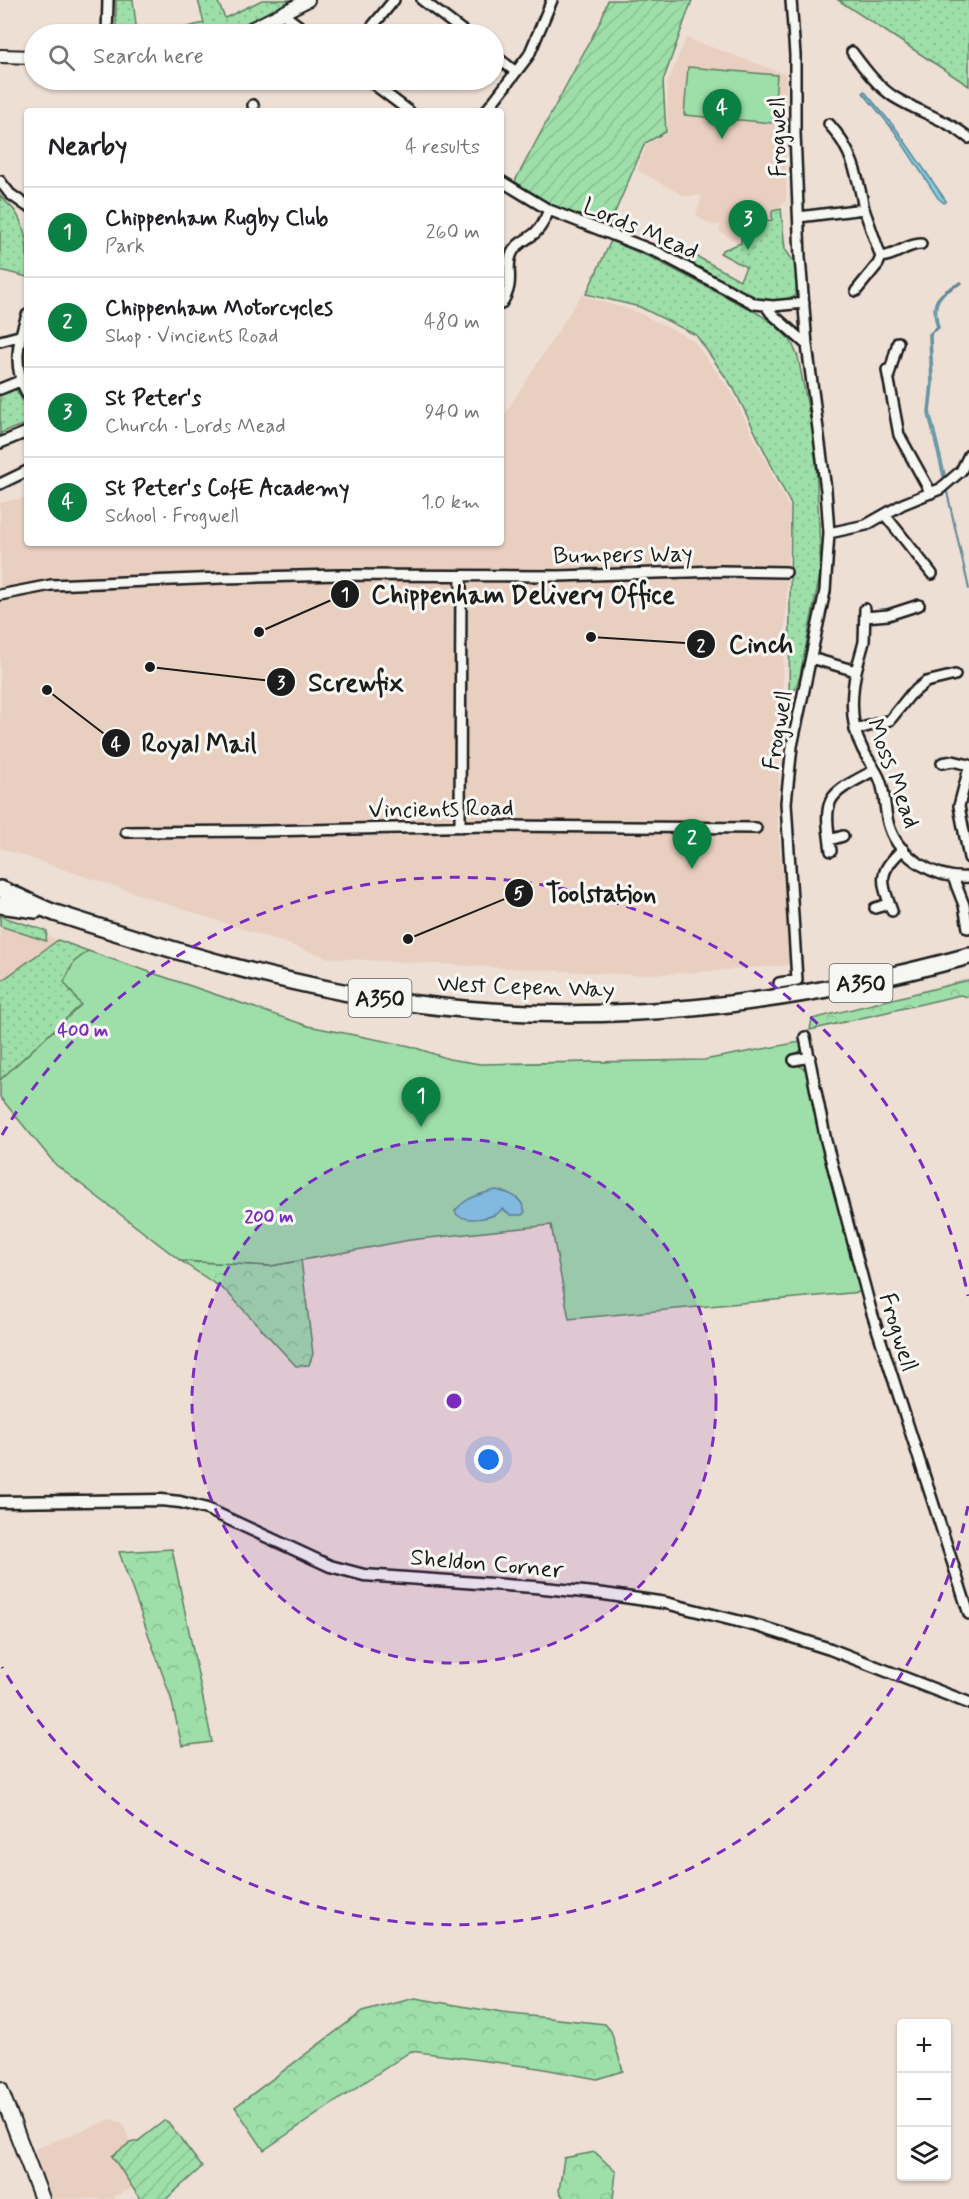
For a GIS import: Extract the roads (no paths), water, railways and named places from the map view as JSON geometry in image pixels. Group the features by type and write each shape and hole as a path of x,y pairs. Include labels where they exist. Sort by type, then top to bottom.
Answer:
{"highway":[{"name":"West Cepen Way","path":"0,889 51,911 208,960 328,988 415,1004 452,1008 564,1014 660,1012 802,995 887,977 969,956"},
{"name":"West Cepen Way","path":"0,905 51,911"}],"main road":[{"path":"262,24 308,0"},
{"path":"0,56 24,57"},
{"path":"0,2089 42,2199"}],"street":[{"path":"107,24 108,0"},
{"path":"374,24 394,0"},
{"path":"422,0 454,24"},
{"path":"504,88 529,55 552,0"},
{"name":"Frogwell","path":"791,0 804,303 829,533 826,582 792,746 786,803 797,980"},
{"path":"283,14 296,24"},
{"path":"852,52 866,71 891,95 949,124 969,138"},
{"path":"504,63 516,72"},
{"path":"381,90 404,108"},
{"path":"488,108 502,90"},
{"path":"829,124 842,139 851,156 864,209 881,257 856,291"},
{"path":"0,181 10,194 24,204"},
{"name":"Lords Mead","path":"504,183 549,210 659,253 755,304 766,306 804,303"},
{"path":"799,217 864,209"},
{"path":"504,298 510,286 512,252 539,230 549,210"},
{"path":"881,257 892,255 914,244 921,244"},
{"path":"855,274 864,281"},
{"path":"766,306 807,345"},
{"path":"24,323 19,336 17,360 20,381 24,388"},
{"path":"0,341 19,336"},
{"path":"898,342 888,374 899,435 931,494"},
{"path":"0,389 20,381"},
{"path":"0,443 24,433"},
{"path":"829,533 855,529 903,504 931,494 957,475 969,455"},
{"path":"0,484 24,472"},
{"path":"885,515 932,574"},
{"name":"Bumpers Way","path":"0,595 51,585 107,581 329,575 533,574 559,576 721,571 786,572"},
{"path":"460,827 461,576"},
{"name":"Moss Mead","path":"915,610 888,615 865,613 863,648 856,671 852,708 855,730 884,793 888,824 903,849 929,869 953,878 969,877"},
{"path":"811,658 856,671"},
{"path":"855,730 890,720 916,689 926,682 942,680 955,675"},
{"path":"942,763 953,761 969,766"},
{"name":"Moss Mead","path":"969,766 959,806 969,858"},
{"path":"831,851 827,810 833,797 847,785 875,770"},
{"name":"Vincients Road","path":"126,832 460,827 756,828"},
{"path":"830,840 843,837"},
{"path":"875,908 891,908 883,885 883,873 888,863 903,849"},
{"path":"953,878 964,905 968,928"},
{"path":"779,983 808,980"},
{"name":"Frogwell","path":"805,1037 826,1141 871,1310 969,1614"},
{"path":"794,1060 810,1057"},
{"name":"Sheldon Corner","path":"0,1502 161,1500 180,1502 207,1509 330,1566 364,1575 534,1587 666,1603 760,1627 830,1649 969,1703"}],"water":[{"path":"864,91 897,130 946,201 944,203 938,198 895,132 863,93"},
{"path":"961,282 942,295 939,300 936,311 939,328 932,332 931,336 933,383 930,412 945,475 943,476 928,413 931,384 929,334 937,327 934,310 937,298 946,290"},
{"path":"496,1190 515,1196 525,1212 522,1215 511,1215 502,1209 493,1215 474,1219 457,1215 455,1211 469,1199"}],"waterway":[{"path":"947,492 969,589"}],"place":[{"name":"St Peter's CofE Academy","path":"722,139"},
{"name":"St Peter's","path":"748,250"},
{"name":"Chippenham Delivery Office","path":"259,632"},
{"name":"Cinch","path":"591,637"},
{"name":"Screwfix","path":"150,667"},
{"name":"Royal Mail","path":"47,690"},
{"name":"Chippenham Motorcycles","path":"692,869"},
{"name":"Toolstation","path":"408,939"},
{"name":"Chippenham Rugby Club","path":"421,1127"}]}
